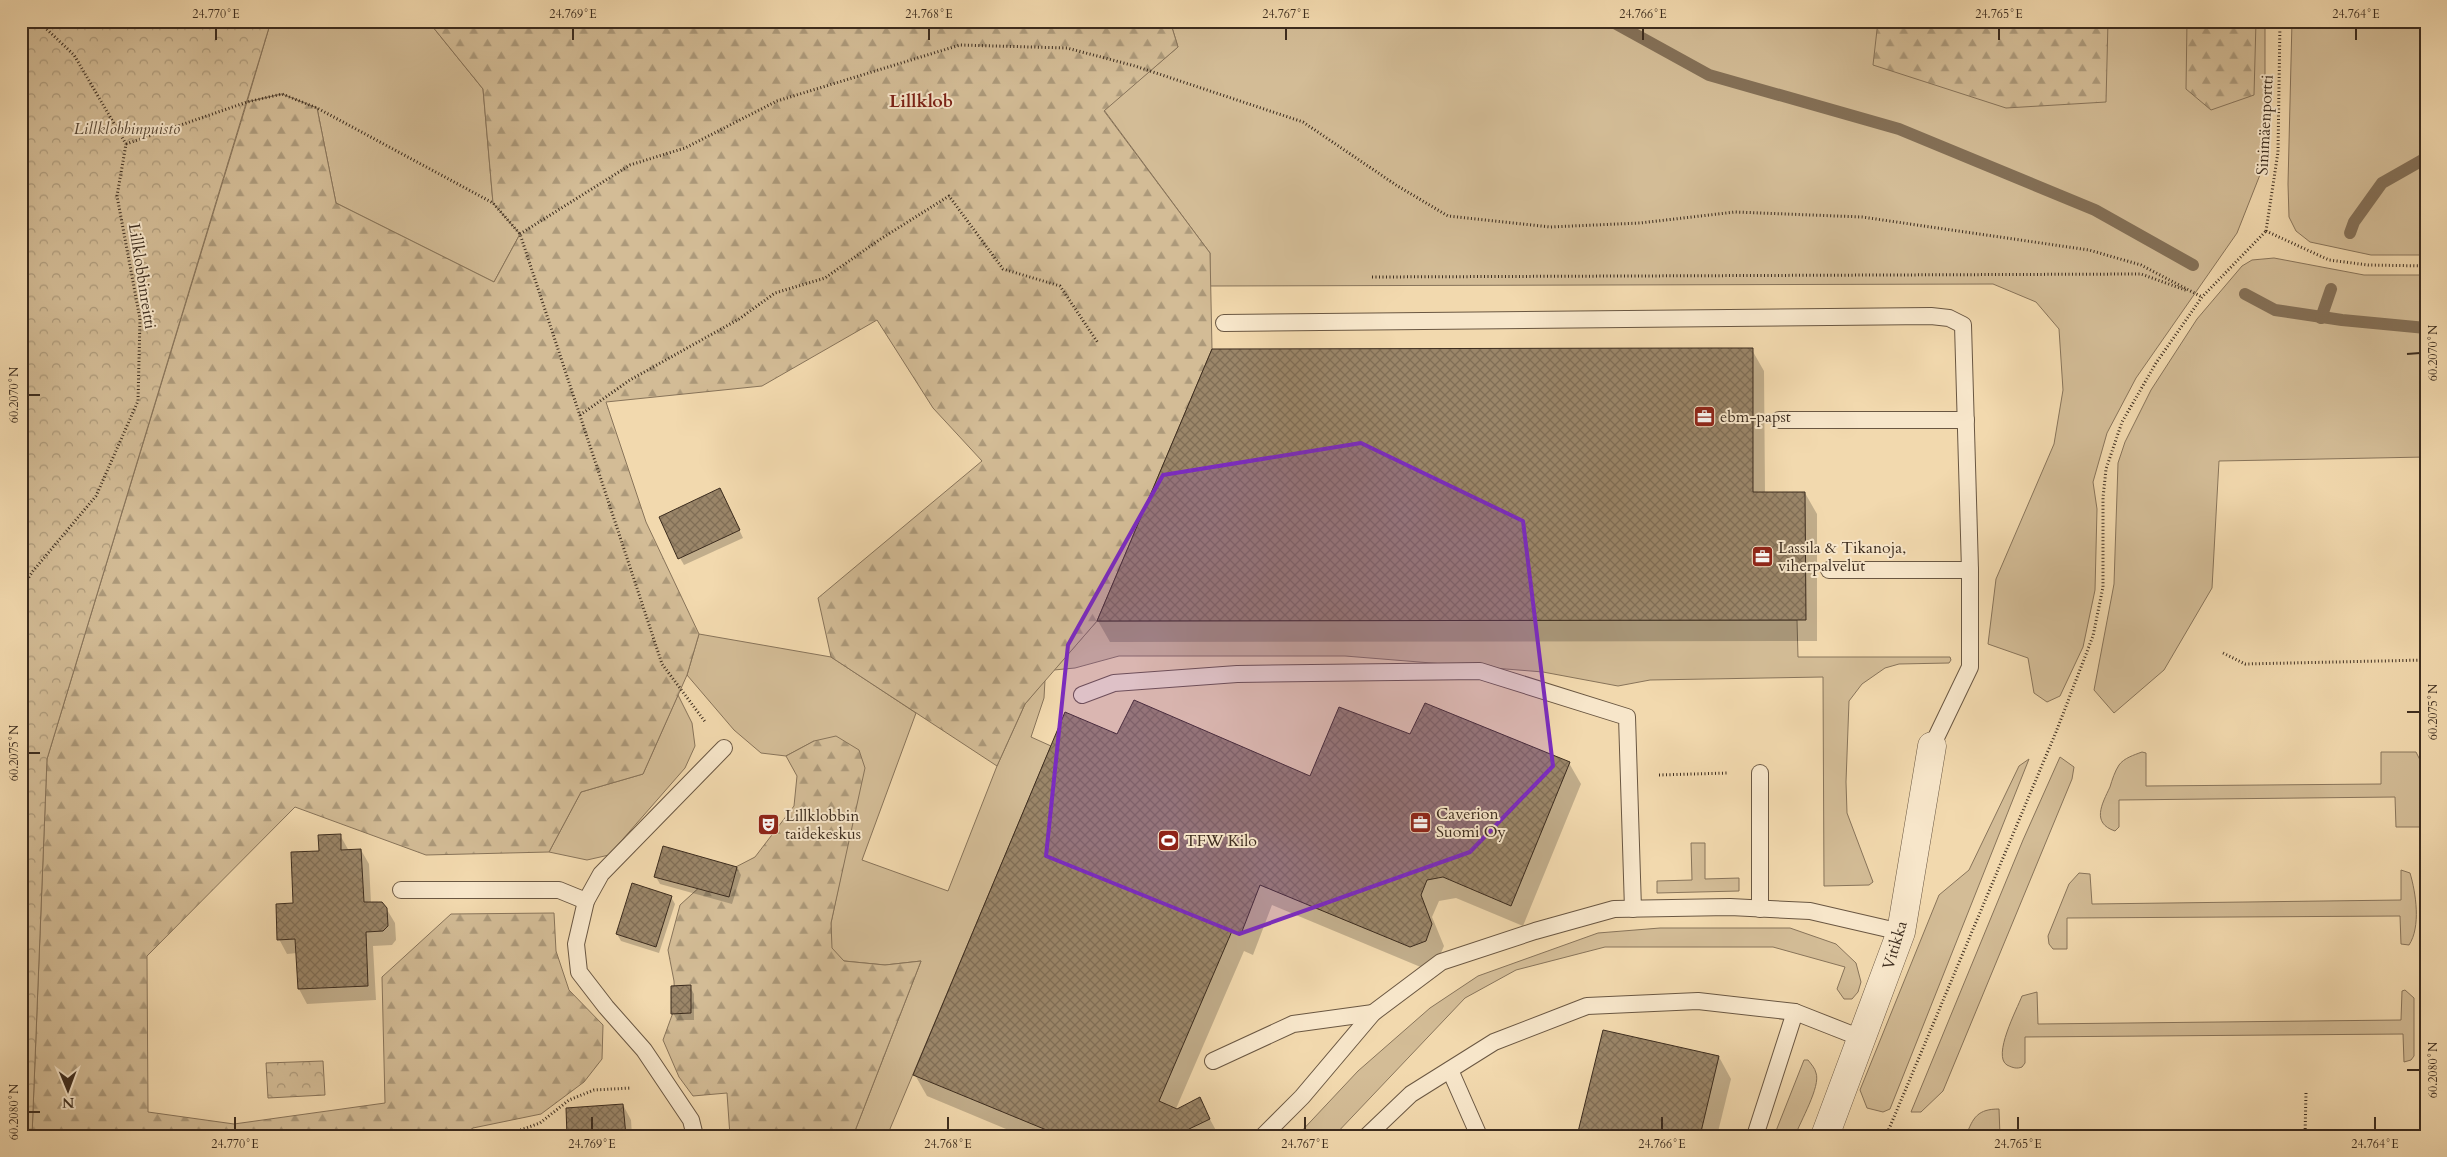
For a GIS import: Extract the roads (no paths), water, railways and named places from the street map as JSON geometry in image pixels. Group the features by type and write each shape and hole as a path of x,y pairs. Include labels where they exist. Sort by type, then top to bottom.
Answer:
{"street":[{"name":"Vitikka","path":"1825,1136 1900,932 1932,746"}],"lane":[{"path":"1224,323 1911,316 1949,318 1963,326 1970,570 1970,667 1932,746"},
{"path":"1779,420 1966,420"},
{"path":"1829,570 1970,570"},
{"path":"1082,695 1114,683 1237,674 1480,671 1627,717 1633,909"},
{"path":"695,1136 692,1120 644,1050 606,1007 579,972 576,944 586,901 601,874 724,748"},
{"path":"1760,773 1760,909"},
{"path":"401,890 559,890 586,901"},
{"path":"1262,1136 1302,1097 1373,1013 1441,962 1535,931 1614,909 1760,909 1810,911 1900,932"},
{"path":"1366,1136 1411,1094 1494,1042 1587,1006 1698,1001 1795,1012 1861,1038"},
{"path":"1755,1136 1795,1012"},
{"path":"1213,1061 1293,1024 1373,1013"},
{"path":"1450,1070 1479,1136"}],"waterway":[{"path":"1611,21 1709,75 1899,129 2095,210 2193,265"},
{"path":"2350,233 2354,222 2382,183 2426,158"},
{"path":"2321,318 2331,289"},
{"path":"2245,294 2275,310 2342,320 2426,328"}],"place":[{"name":"ebm-papst","path":"1704,416"},
{"name":"Lassila & Tikanoja, viherpalvelut","path":"1762,556"},
{"name":"Caverion Suomi Oy","path":"1420,822"},
{"name":"Lillklobbin taidekeskus","path":"769,824"},
{"name":"TFW Kilo","path":"1169,840"}],"district":[{"name":"Lillklob","path":"921,101"}],"park label":[{"name":"Lillklobbinpuisto","path":"127,128"}]}
